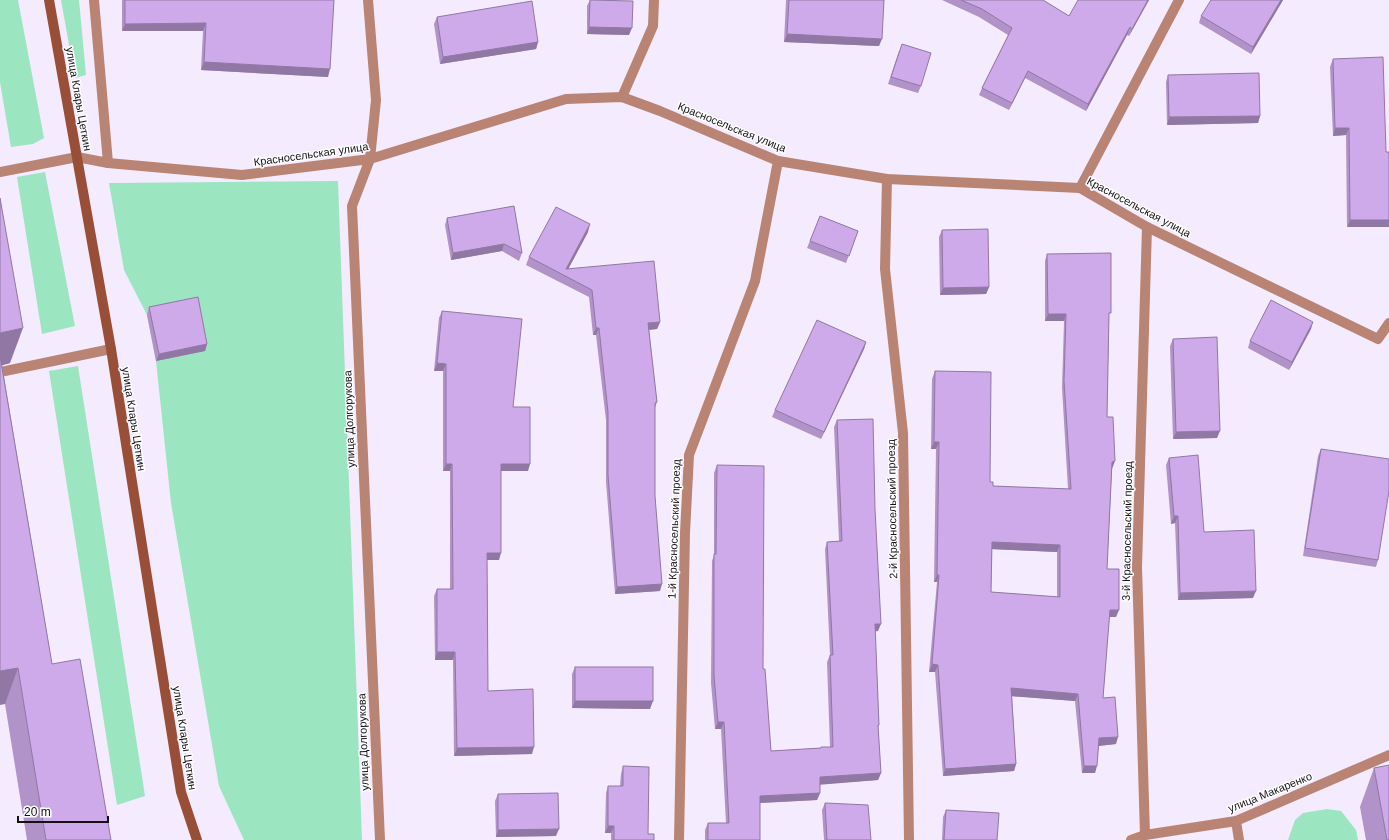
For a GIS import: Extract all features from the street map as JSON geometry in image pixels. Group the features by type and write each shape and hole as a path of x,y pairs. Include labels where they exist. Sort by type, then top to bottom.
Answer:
{"main road":[{"name":"улица Клары Цеткин","path":"49,0 111,350 180,792 197,840"}],"street":[{"path":"94,0 108,163"},
{"name":"улица Долгорукова","path":"368,0 376,100 370,159 352,206 380,840"},
{"path":"622,97 653,26 654,0"},
{"path":"1080,188 1179,0"},
{"name":"Красносельская улица","path":"77,157 108,163 242,175 370,159 566,99 622,97 660,111 778,161 887,179 1080,188 1147,227 1378,339 1389,323"},
{"path":"0,172 77,157"},
{"name":"1-й Красносельский проезд","path":"679,840 685,533 689,455 755,281 778,161"},
{"name":"2-й Красносельский проезд","path":"887,179 885,269 903,433 909,840"},
{"name":"3-й Красносельский проезд","path":"1145,835 1137,567 1147,227"},
{"path":"0,372 111,350"},
{"name":"улица Макаренко","path":"1131,840 1145,835 1236,821 1389,755"},
{"path":"1236,821 1239,840"}],"green space":[{"path":"0,0 18,0 44,138 33,144 11,147 0,82"},
{"path":"61,0 79,0 86,75 75,78"},
{"path":"45,172 75,326 42,334 17,177"},
{"path":"338,181 362,840 244,840 219,786 171,503 156,361 147,315 124,270 109,183"},
{"path":"78,366 145,796 117,805 49,371"},
{"path":"1327,809 1341,811 1356,830 1358,840 1288,840 1295,820 1303,813"}],"building":[{"path":"125,0 334,0 330,69 204,62 206,23 125,24"},
{"path":"590,0 633,1 632,28 589,27"},
{"path":"789,0 884,0 882,39 787,34"},
{"path":"961,0 1043,0 1069,16 1078,0 1148,0 1132,29 1130,27 1088,104 1028,71 1012,103 982,88 1012,28 982,9"},
{"path":"1211,0 1281,0 1253,47 1201,16"},
{"path":"532,1 538,42 443,57 437,17"},
{"path":"902,44 931,53 921,86 891,77"},
{"path":"1383,57 1386,152 1389,152 1389,220 1350,220 1349,128 1335,128 1333,59"},
{"path":"1259,73 1260,116 1169,117 1168,75"},
{"path":"0,198 23,328 0,333"},
{"path":"514,206 522,253 504,244 453,253 447,218"},
{"path":"556,207 590,224 566,269 654,261 660,322 648,323 657,402 655,403 655,496 662,584 617,587 608,475 608,412 599,328 596,328 592,290 529,257"},
{"path":"820,216 858,231 849,256 810,241"},
{"path":"988,229 989,287 943,288 942,230"},
{"path":"1111,253 1111,313 1109,313 1107,417 1113,417 1115,461 1112,462 1107,569 1119,569 1119,610 1110,610 1103,698 1115,697 1118,737 1099,738 1097,766 1084,766 1078,694 1011,688 1016,764 945,769 938,665 932,664 939,575 937,575 939,442 934,442 935,371 991,372 990,482 993,482 993,486 1071,489 1064,381 1066,314 1048,314 1047,254","holes":["992,542 1060,545 1060,597 991,592"]},
{"path":"198,297 207,344 159,354 149,307"},
{"path":"1271,300 1313,322 1292,362 1250,341"},
{"path":"442,311 522,319 513,407 530,407 530,464 501,464 501,553 487,553 488,691 533,689 534,747 457,748 455,652 437,652 437,589 453,589 452,464 446,464 446,364 437,363"},
{"path":"817,320 866,342 824,432 775,410"},
{"path":"1217,337 1220,431 1176,432 1173,339"},
{"path":"0,356 52,664 80,659 111,840 46,840 18,668 0,671"},
{"path":"873,419 875,509 881,624 875,624 881,773 820,777 820,793 760,796 760,840 708,840 708,823 729,823 724,722 718,722 714,676 714,554 716,554 717,465 764,466 763,669 765,669 771,751 833,747 830,655 833,655 827,542 842,541 837,420"},
{"path":"1321,449 1389,459 1389,491 1378,560 1305,548"},
{"path":"1198,455 1204,532 1254,530 1256,591 1180,593 1178,516 1174,516 1169,458"},
{"path":"575,667 653,667 653,701 575,701"},
{"path":"1389,765 1389,840 1387,840 1374,768"},
{"path":"623,766 649,767 648,834 654,834 654,840 614,840 614,826 608,826 608,786 623,786"},
{"path":"558,793 559,829 498,830 498,794"},
{"path":"825,803 868,805 871,840 827,840"},
{"path":"946,810 999,813 997,840 944,840"}]}
